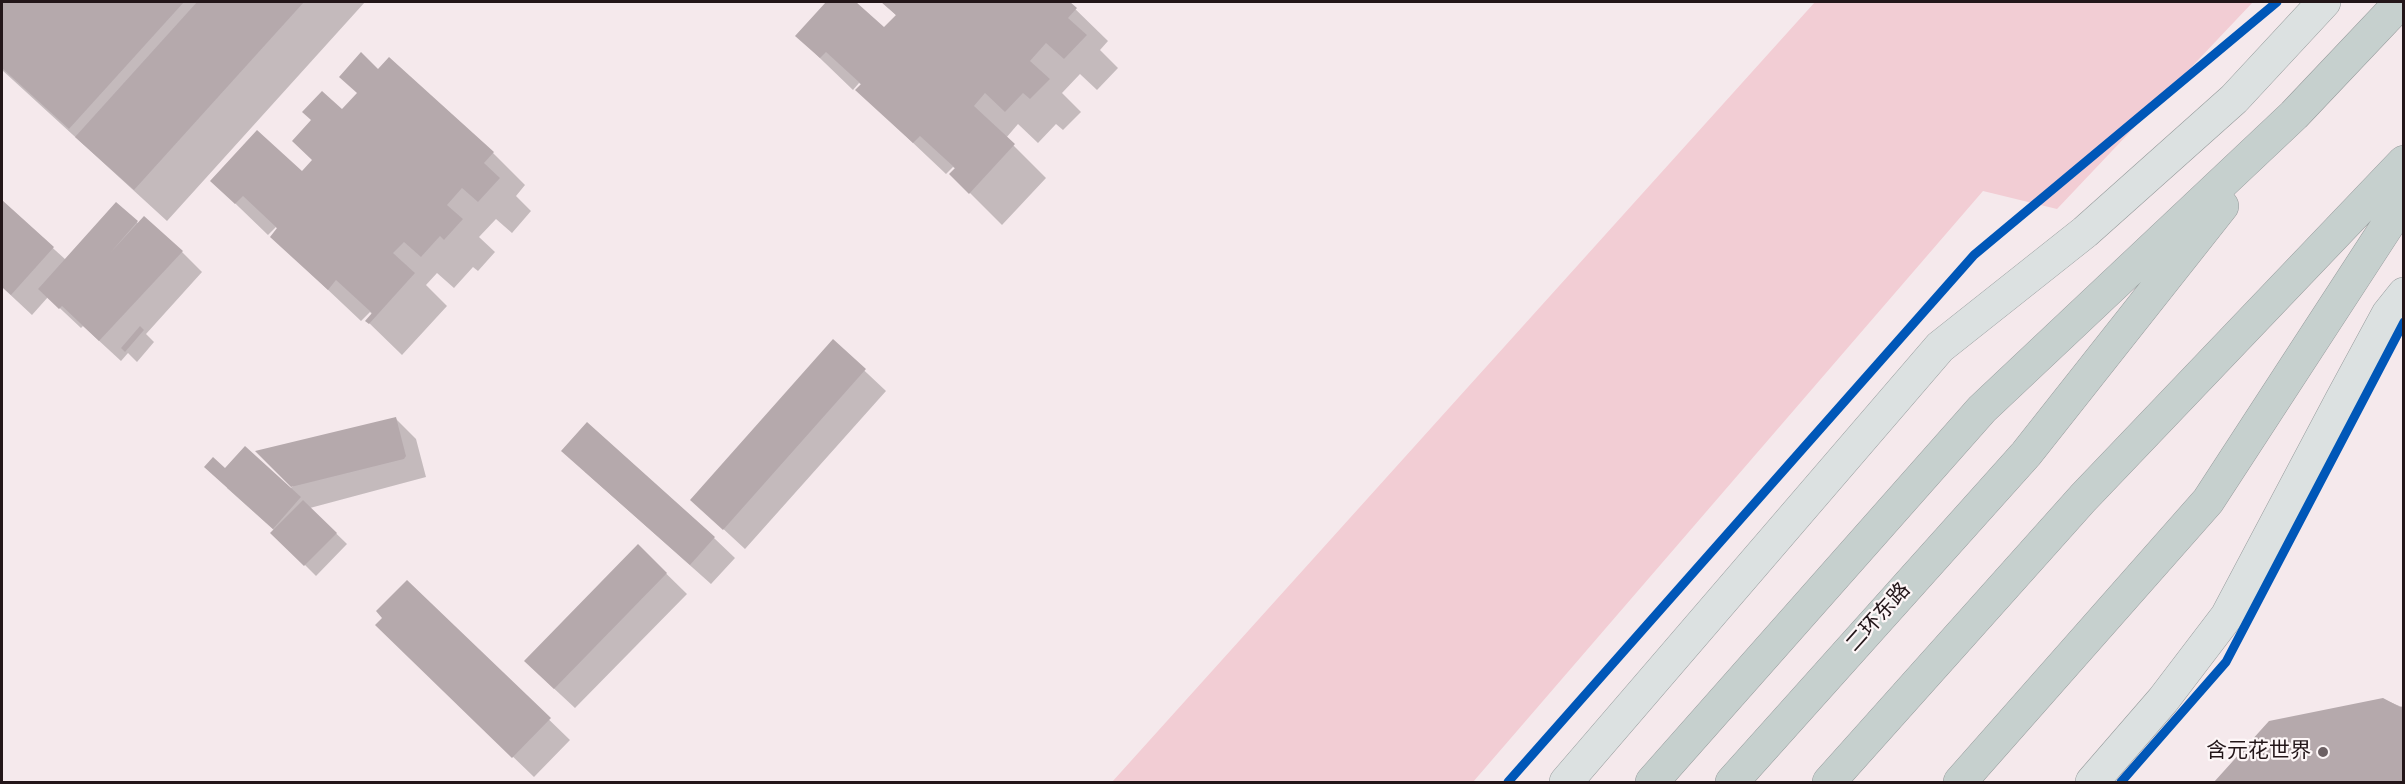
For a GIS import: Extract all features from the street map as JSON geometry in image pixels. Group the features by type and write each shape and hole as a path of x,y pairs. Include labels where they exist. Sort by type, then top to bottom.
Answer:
{"highway":[{"path":"1652,783 1982,409 2294,115 2401,2"},
{"name":"二环东路","path":"1732,783 2026,454 2294,115"},
{"path":"1828,783 2083,498 2403,162"},
{"path":"1960,783 2208,501 2403,200"}],"main road":[{"path":"1566,783 1940,348 2085,232 2234,99 2324,2"},
{"path":"2092,783 2163,700 2227,616 2388,314 2403,294"}],"shaded area":[{"path":"1815,2 2253,2 2057,209 1983,191 1473,782 1112,782"}],"building":[{"path":"2,2 184,2 69,129 2,68"},
{"path":"197,2 304,2 134,190 75,137"},
{"path":"826,2 856,2 884,27 896,15 881,2 1070,2 1077,8 1068,18 1087,35 1064,59 1046,43 1030,61 1050,79 1030,99 1023,93 1005,112 985,93 974,106 1015,144 969,194 949,174 955,168 920,136 913,143 855,90 861,84 826,52 820,58 795,36"},
{"path":"361,52 378,69 389,57 494,152 484,163 500,178 478,202 462,188 447,205 463,219 444,240 440,236 421,257 404,242 393,253 415,273 369,324 365,321 372,313 336,280 328,290 270,237 277,228 243,196 235,204 210,181 257,130 302,171 312,160 292,141 311,120 302,112 322,91 342,109 357,93 339,77"},
{"path":"2,200 54,247 11,295 2,287"},
{"path":"116,202 138,221 111,252 144,216 183,251 99,341 62,306 59,309 38,289"},
{"path":"140,326 144,330 125,352 121,348"},
{"path":"833,339 866,369 723,530 690,500"},
{"path":"396,417 406,456 404,459 291,487 255,451"},
{"path":"587,422 715,537 690,565 561,451"},
{"path":"245,446 301,497 273,529 204,467 213,457 225,468"},
{"path":"303,500 337,533 304,566 270,533"},
{"path":"638,544 667,573 554,689 524,661"},
{"path":"407,580 551,718 512,758 375,625 382,618 376,611"},
{"name":"含元花世界","path":"2383,698 2400,707 2404,706 2404,782 2214,782 2269,721"}],"cycle path":[{"path":"1508,782 1974,255 2277,2"},
{"path":"2121,782 2226,662 2404,322"}],"place":[{"name":"含元花世界","path":"2323,752"}]}
